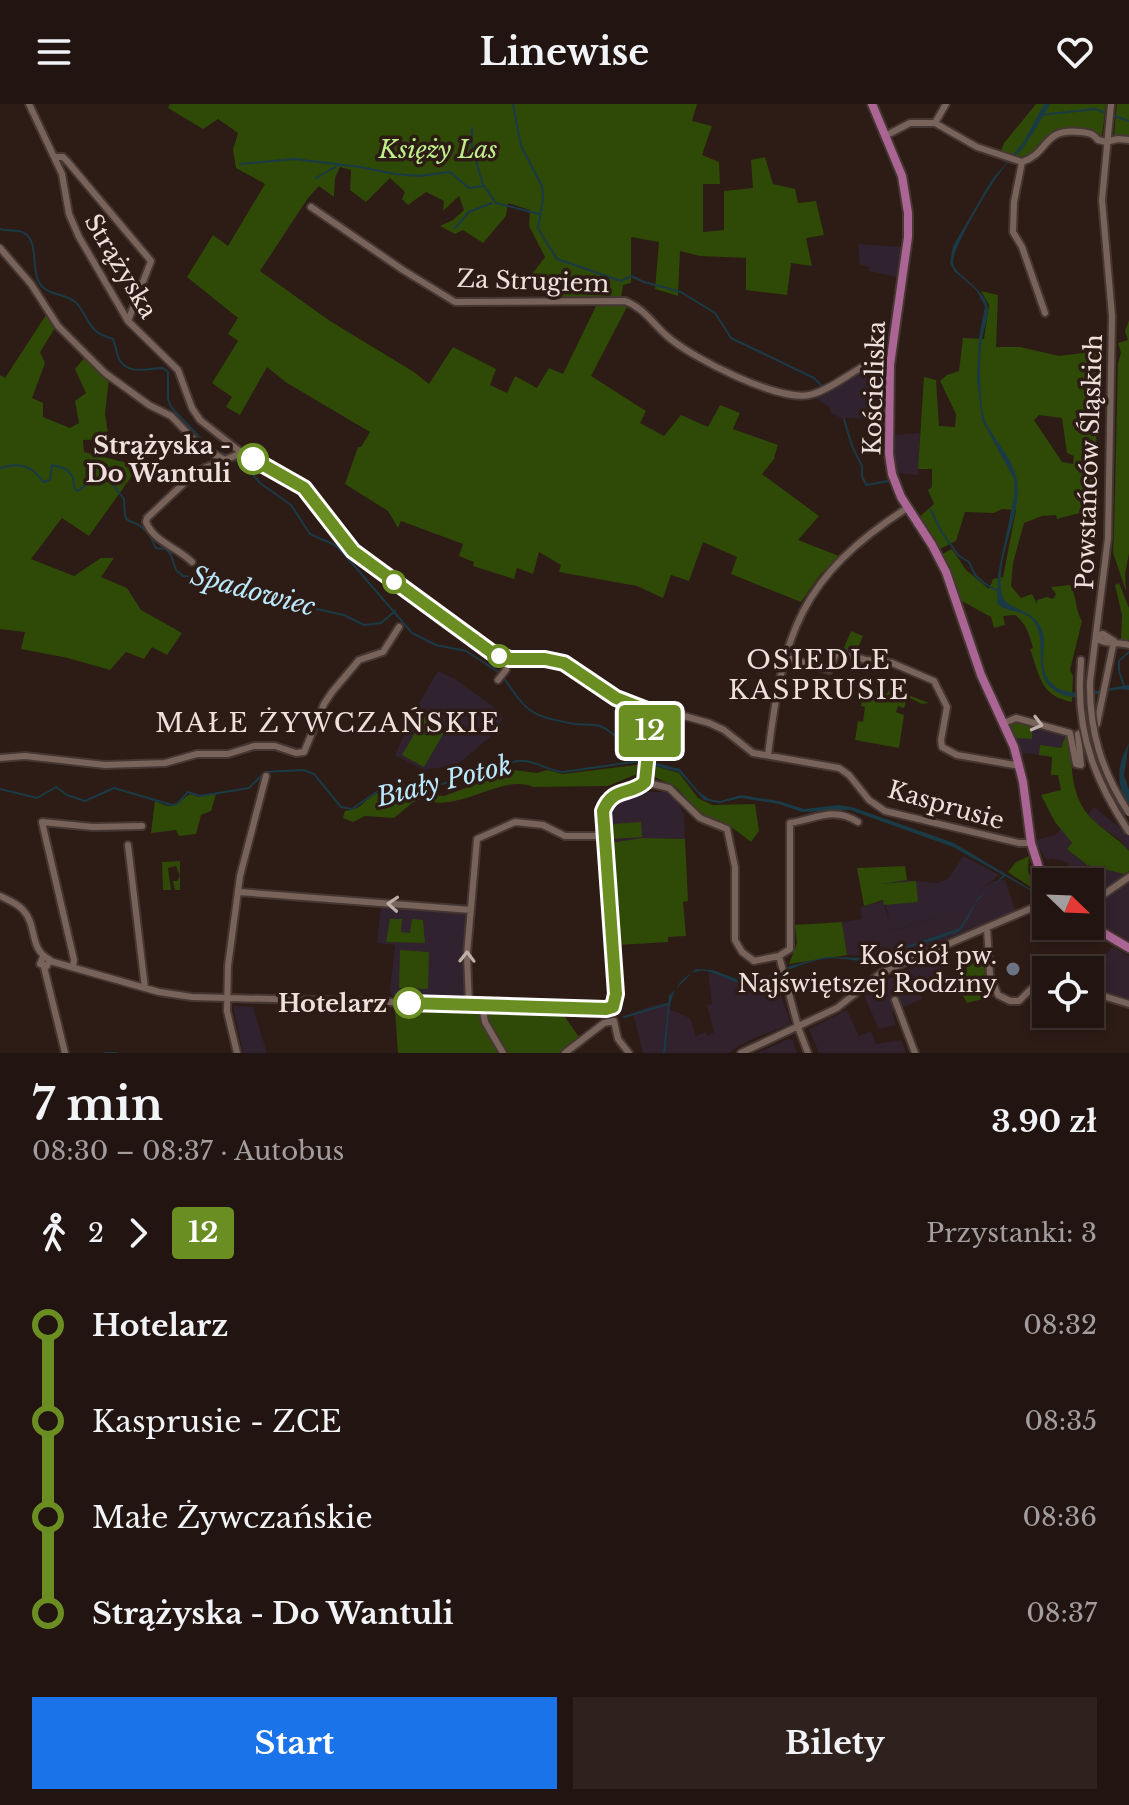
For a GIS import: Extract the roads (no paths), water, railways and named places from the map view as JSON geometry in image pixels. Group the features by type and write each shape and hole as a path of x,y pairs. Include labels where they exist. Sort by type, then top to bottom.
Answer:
{"main road":[{"name":"Kościeliska","path":"872,104 903,180 908,217 890,373 890,463 895,485 946,572 981,675 1020,766 1031,843 1039,868"},
{"path":"1104,933 1129,948"}],"street":[{"name":"Strążyska","path":"29,104 62,174 74,228 128,321 178,370 192,408 200,420 242,453 304,488 353,551"},
{"path":"935,123 946,104"},
{"name":"Powstańców Śląskich","path":"1111,104 1102,200 1113,353 1107,557 1090,682 1091,716 1097,747 1112,784 1129,813"},
{"path":"885,136 910,123 935,123 1020,162 1028,160 1053,136 1064,131 1088,133 1098,140 1129,140"},
{"path":"55,157 63,157 67,161 151,261 128,321"},
{"path":"1020,162 1013,232 1031,270 1045,313"},
{"name":"Za Strugiem","path":"311,207 455,302 625,301 636,305 677,344 722,370 757,385 792,394 812,395 862,367 890,373"},
{"path":"0,248 31,284 58,326 105,373 149,405 171,416 201,447 228,458"},
{"path":"192,562 181,551 153,536 147,518 197,471 242,453"},
{"path":"768,755 785,657 797,621 823,578 849,552 907,508"},
{"name":"Kasprusie","path":"353,551 418,603 496,655 564,663 616,698 652,712 681,714 722,728 750,751 840,769 870,801 894,814 1019,843 1031,843"},
{"path":"0,758 25,756 100,765 165,763 197,754 228,754 254,746 275,746 296,753 304,752 332,692 359,660 383,652 399,627"},
{"path":"1096,636 1099,641 1129,645"},
{"path":"1004,723 1016,718 1070,733 1078,766 1083,763 1078,734 1095,727 1114,641"},
{"path":"785,657 829,670 837,651 866,660 892,663 934,681 947,707 942,747 957,755 1020,766"},
{"path":"1081,660 1081,722 1088,754 1109,800 1129,832"},
{"path":"498,680 506,670"},
{"path":"632,1053 611,1022 611,1008 616,1000 603,812 615,795 639,787 644,782 652,712"},
{"path":"237,1053 226,999 228,966 240,876 266,776"},
{"path":"644,782 669,788 700,818 727,829 735,867 735,940 742,952 754,961 779,956 790,949 790,823 813,816 844,813 858,822"},
{"path":"73,966 42,822 93,827 142,826"},
{"path":"469,1005 467,954 477,839 515,822 536,823 565,836 604,836"},
{"path":"128,845 145,988"},
{"path":"1104,894 1129,877"},
{"path":"239,892 471,910"},
{"path":"0,896 16,904 27,915 37,949 43,957 40,962 73,966 182,996 611,1008"},
{"path":"741,1053 837,1008 881,973 1032,908"},
{"path":"987,928 990,975 998,995 1010,1001 1019,1001 1032,989"},
{"path":"779,956 808,1053"},
{"path":"47,964 45,979 65,1053"},
{"path":"1104,996 1129,1004"},
{"path":"895,1000 915,1053"},
{"path":"483,1011 485,1022 503,1053"},
{"path":"565,1053 604,1023 611,1022"}],"water":[{"path":"1044,104 1050,104 1025,145 1004,167 983,199 966,229 953,263 958,272 980,292 987,304 980,355 982,408 986,423 1009,458 1017,481 1016,510 1002,566 1002,595 1004,600 1028,614 1039,625 1044,638 1044,670 1061,690 1083,692 1129,685 1129,690 1083,697 1067,696 1054,690 1043,673 1039,632 1034,622 997,603 998,574 1014,497 1014,479 982,420 977,380 979,337 985,306 976,290 954,271 950,263 953,246 991,181 1023,143"},
{"path":"1129,743 1124,775 1129,790 1129,805 1121,790 1119,774"},
{"path":"648,761 680,769 709,799 720,801 741,795 804,809 838,805 852,807 954,843 1032,891 1005,876 992,887 1003,875 953,847 850,810 802,812 779,804 741,798 719,803 704,800 679,772 647,764"},
{"path":"987,892 978,900 965,924 958,930 876,960 823,959 748,983 735,982 702,971 690,975 696,969 713,970 744,982 825,957 871,958 960,928 978,898"},
{"path":"676,989 670,1007 663,1053 669,996"}],"waterway":[{"path":"513,104 521,146 542,186 538,228 557,259 621,281 631,276 681,292 715,313 731,338 814,378 822,386"},
{"path":"1041,115 1095,109 1129,121"},
{"path":"472,128 472,147 483,185"},
{"path":"240,164 294,159 395,174 419,176 450,172 469,188 484,186 496,203 539,214"},
{"path":"316,178 339,165"},
{"path":"455,228 469,212 492,203"},
{"path":"0,229 28,236 41,285 77,304 93,328 113,339 123,364 133,369 163,368 168,372 171,407 209,447 228,456"},
{"path":"844,419 866,485 889,481"},
{"path":"233,459 245,465 260,483 291,505 310,534 335,545 412,633 436,645 466,651 500,673"},
{"name":"Spadowiec","path":"0,468 13,465 24,467 35,472 43,482 50,480 52,465 66,469 78,491 94,478 109,480 124,499 126,519 147,532 156,548 166,549 176,570 183,576 212,578 282,601 300,601 364,625 381,623 395,611"},
{"path":"931,510 958,555 969,562 975,575 996,590"},
{"path":"1124,686 1119,661 1129,652"},
{"path":"504,678 519,700 533,712 561,721 607,729 633,755 645,762"},
{"name":"Biały Potok","path":"0,789 37,798 56,787 67,795 85,801 114,788 172,805 188,792 200,796 249,788 265,772 303,770 314,774 341,807 352,809 378,791 406,785 442,784 517,761 563,772 640,761"},
{"path":"954,934 962,927"},
{"path":"624,1017 668,1004"},
{"path":"105,1053 116,1053"}],"place":[{"name":"Strążyska - Do Wantuli","path":"253,459"},
{"name":"Kościół pw. Najświętszej Rodziny","path":"1013,969"},
{"name":"Hotelarz","path":"409,1003"}],"district":[{"name":"OSIEDLE KASPRUSIE","path":"819,675"},
{"name":"MAŁE ŻYWCZAŃSKIE","path":"328,723"}],"park label":[{"name":"Księży Las","path":"438,149"}]}
